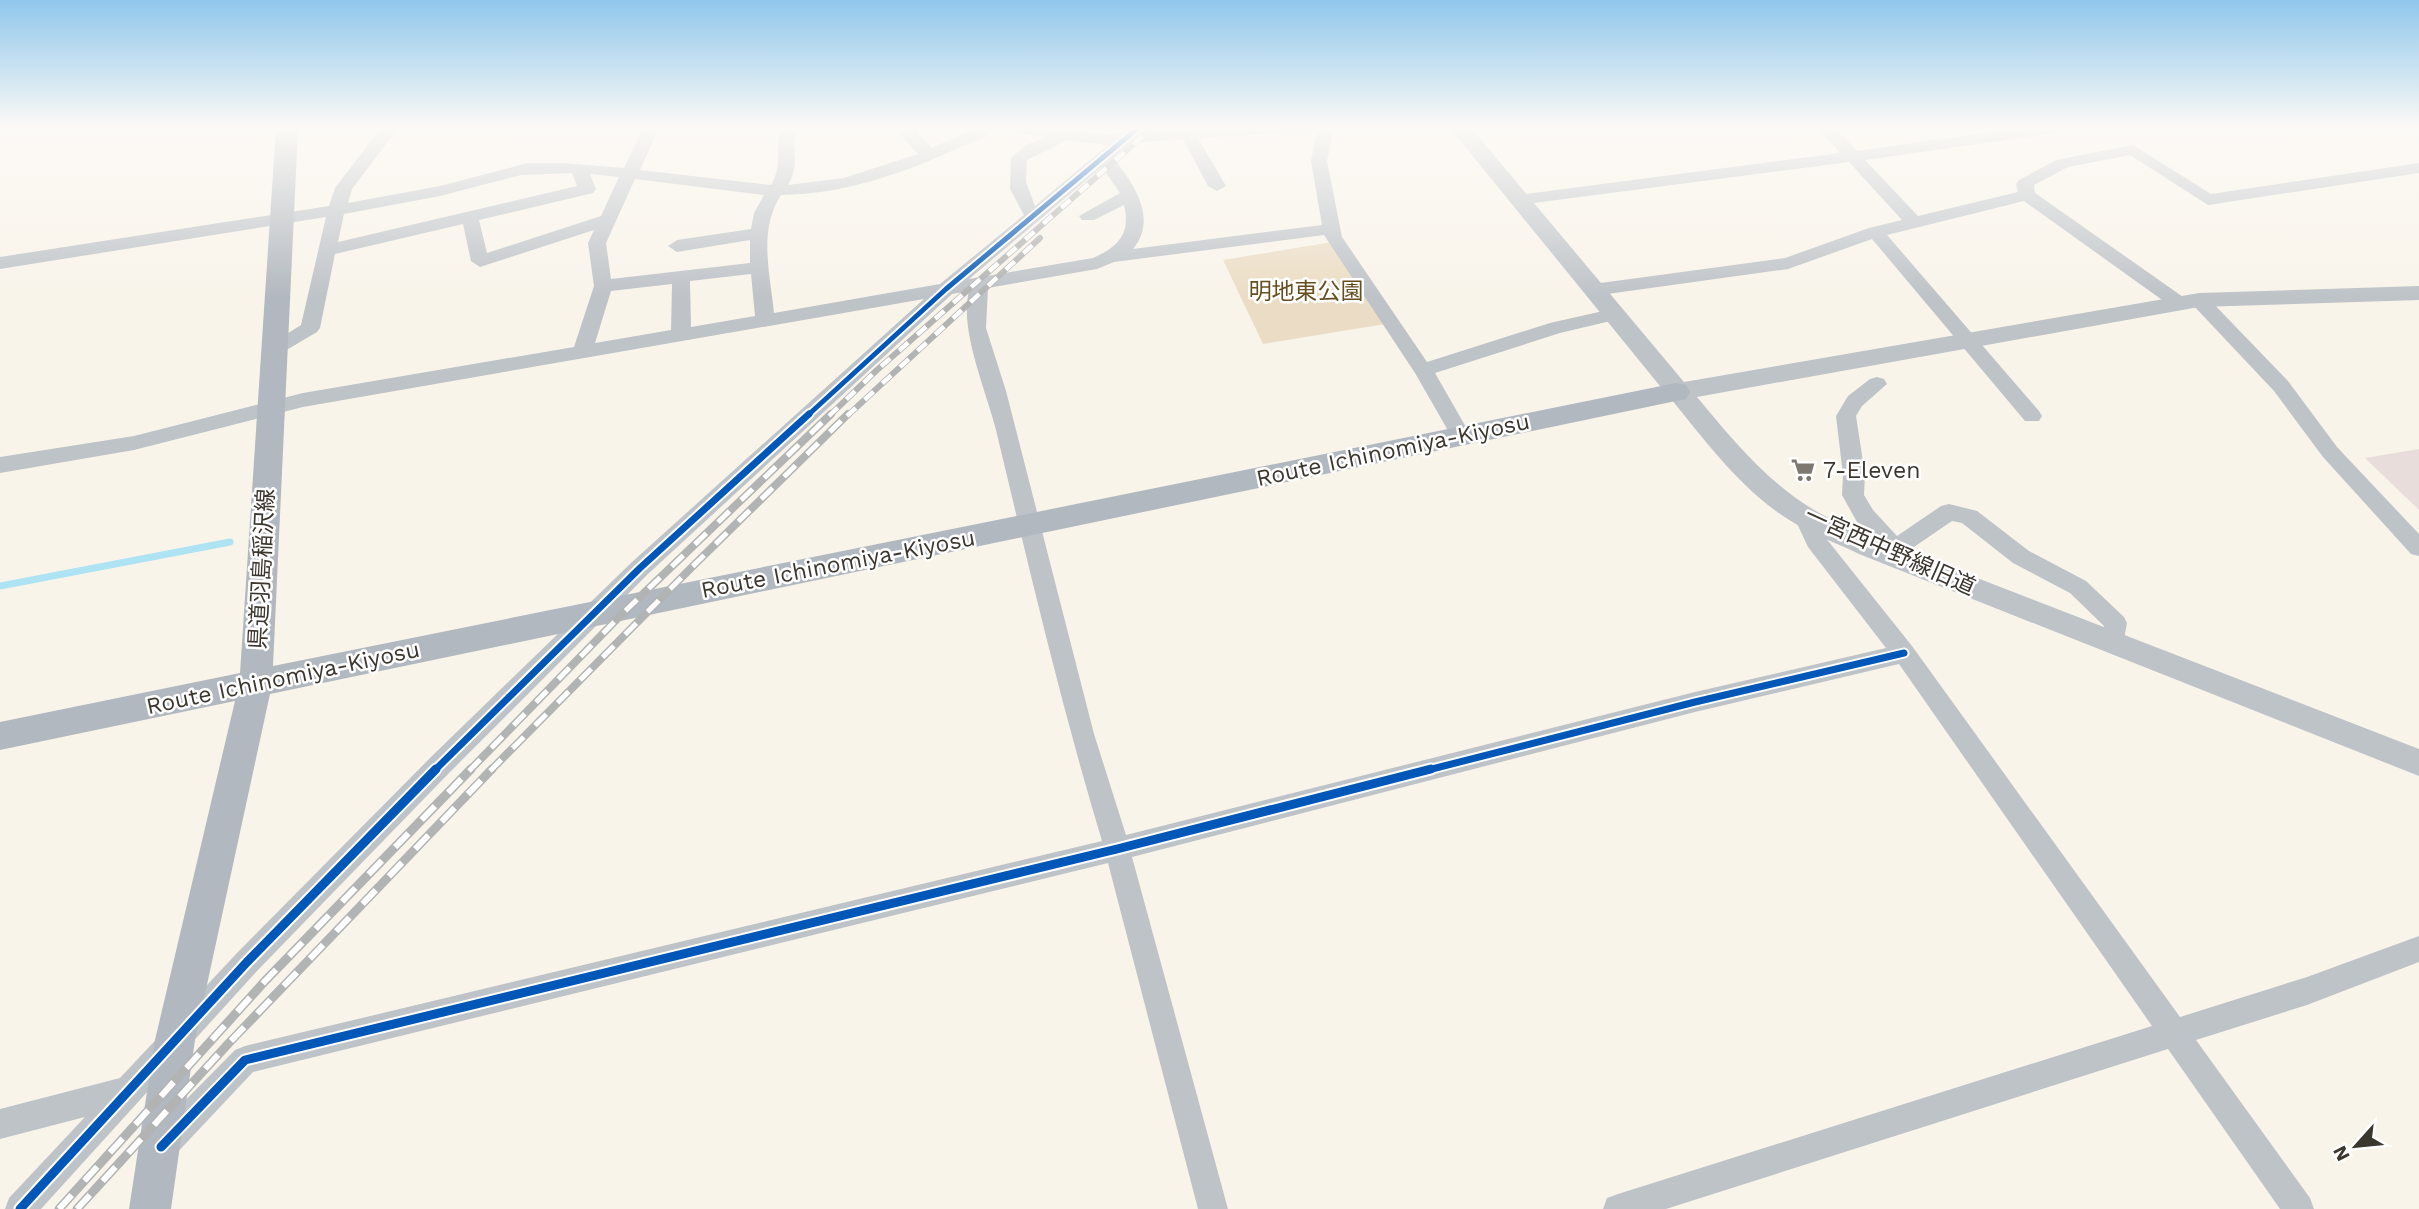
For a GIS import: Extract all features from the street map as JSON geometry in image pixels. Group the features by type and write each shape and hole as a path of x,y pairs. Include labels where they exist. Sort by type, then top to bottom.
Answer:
{"main road":[{"name":"県道羽島稲沢線","path":"150,1209 175,1040 256,683 283,184"},
{"name":"Route Ichinomiya-Kiyosu","path":"0,736 1676,392"}],"street":[{"path":"273,352 310,328 336,211 347,184"},
{"path":"0,262 336,211 468,184"},
{"path":"328,250 587,189 585,184"},
{"path":"582,353 603,286 597,243 626,184"},
{"path":"719,184 779,190 842,184"},
{"path":"765,321 761,267 763,212 781,184"},
{"path":"1017,184 1020,199 1034,216"},
{"path":"20,1209 247,962 441,764 640,568 947,289 1071,184"},
{"path":"1115,257 1126,248 1137,228 1135,204 1123,184"},
{"path":"1323,184 1333,237 1423,370 1461,436"},
{"name":"一宮西中野線旧道","path":"1506,184 1676,392 1727,450 1773,494 1805,517 1886,554 2419,763"},
{"path":"1519,200 1640,184"},
{"path":"1878,184 1914,223"},
{"path":"2025,184 2027,195 2189,302 2281,386 2330,452 2419,548"},
{"path":"2185,184 2208,200 2311,184"},
{"path":"1593,290 1788,263 1875,232 2027,195"},
{"path":"1088,216 1128,196"},
{"path":"470,218 480,261 608,219"},
{"path":"0,465 134,443 271,407 1068,270 1115,257 1331,229"},
{"path":"1875,232 2032,416"},
{"path":"677,246 761,233"},
{"path":"603,286 761,267"},
{"path":"681,277 681,336"},
{"path":"980,285 976,328 996,391 1082,734 1117,849 1213,1209"},
{"path":"1676,392 2189,302 2419,293"},
{"path":"1423,370 1557,327 1612,315"},
{"path":"1877,384 1855,401 1846,416 1854,475 1853,495 1865,516 1888,540 1886,554"},
{"path":"1886,554 1949,512 1969,517 2021,557 2078,587 2116,623 2114,643"},
{"path":"1805,517 1816,541 1904,653 2299,1209"},
{"path":"161,1146 246,1060 1117,849 1695,702 1904,653"},
{"path":"1618,1209 2307,991 2419,949"},
{"path":"0,1124 128,1091"}],"green space":[{"name":"明地東公園","path":"1332,242 1386,324 1263,344 1223,260"}],"building":[{"path":"2419,449 2419,510 2365,458"}],"waterway":[{"path":"0,586 230,542"}],"railway":[{"path":"829,416 877,370 1088,184"},
{"path":"847,416 1040,238"},
{"path":"469,771 620,616 831,414"},
{"path":"490,771 848,414"},
{"path":"59,1209 265,981 471,769"},
{"path":"77,1209 228,1044 492,769"}],"cycle path":[{"path":"20,1209 247,962 441,764 640,568 946,289 1071,184"},
{"path":"161,1147 245,1060 1117,849 1695,702 1904,653"}],"place":[{"name":"7-Eleven","path":"1803,470"}]}
